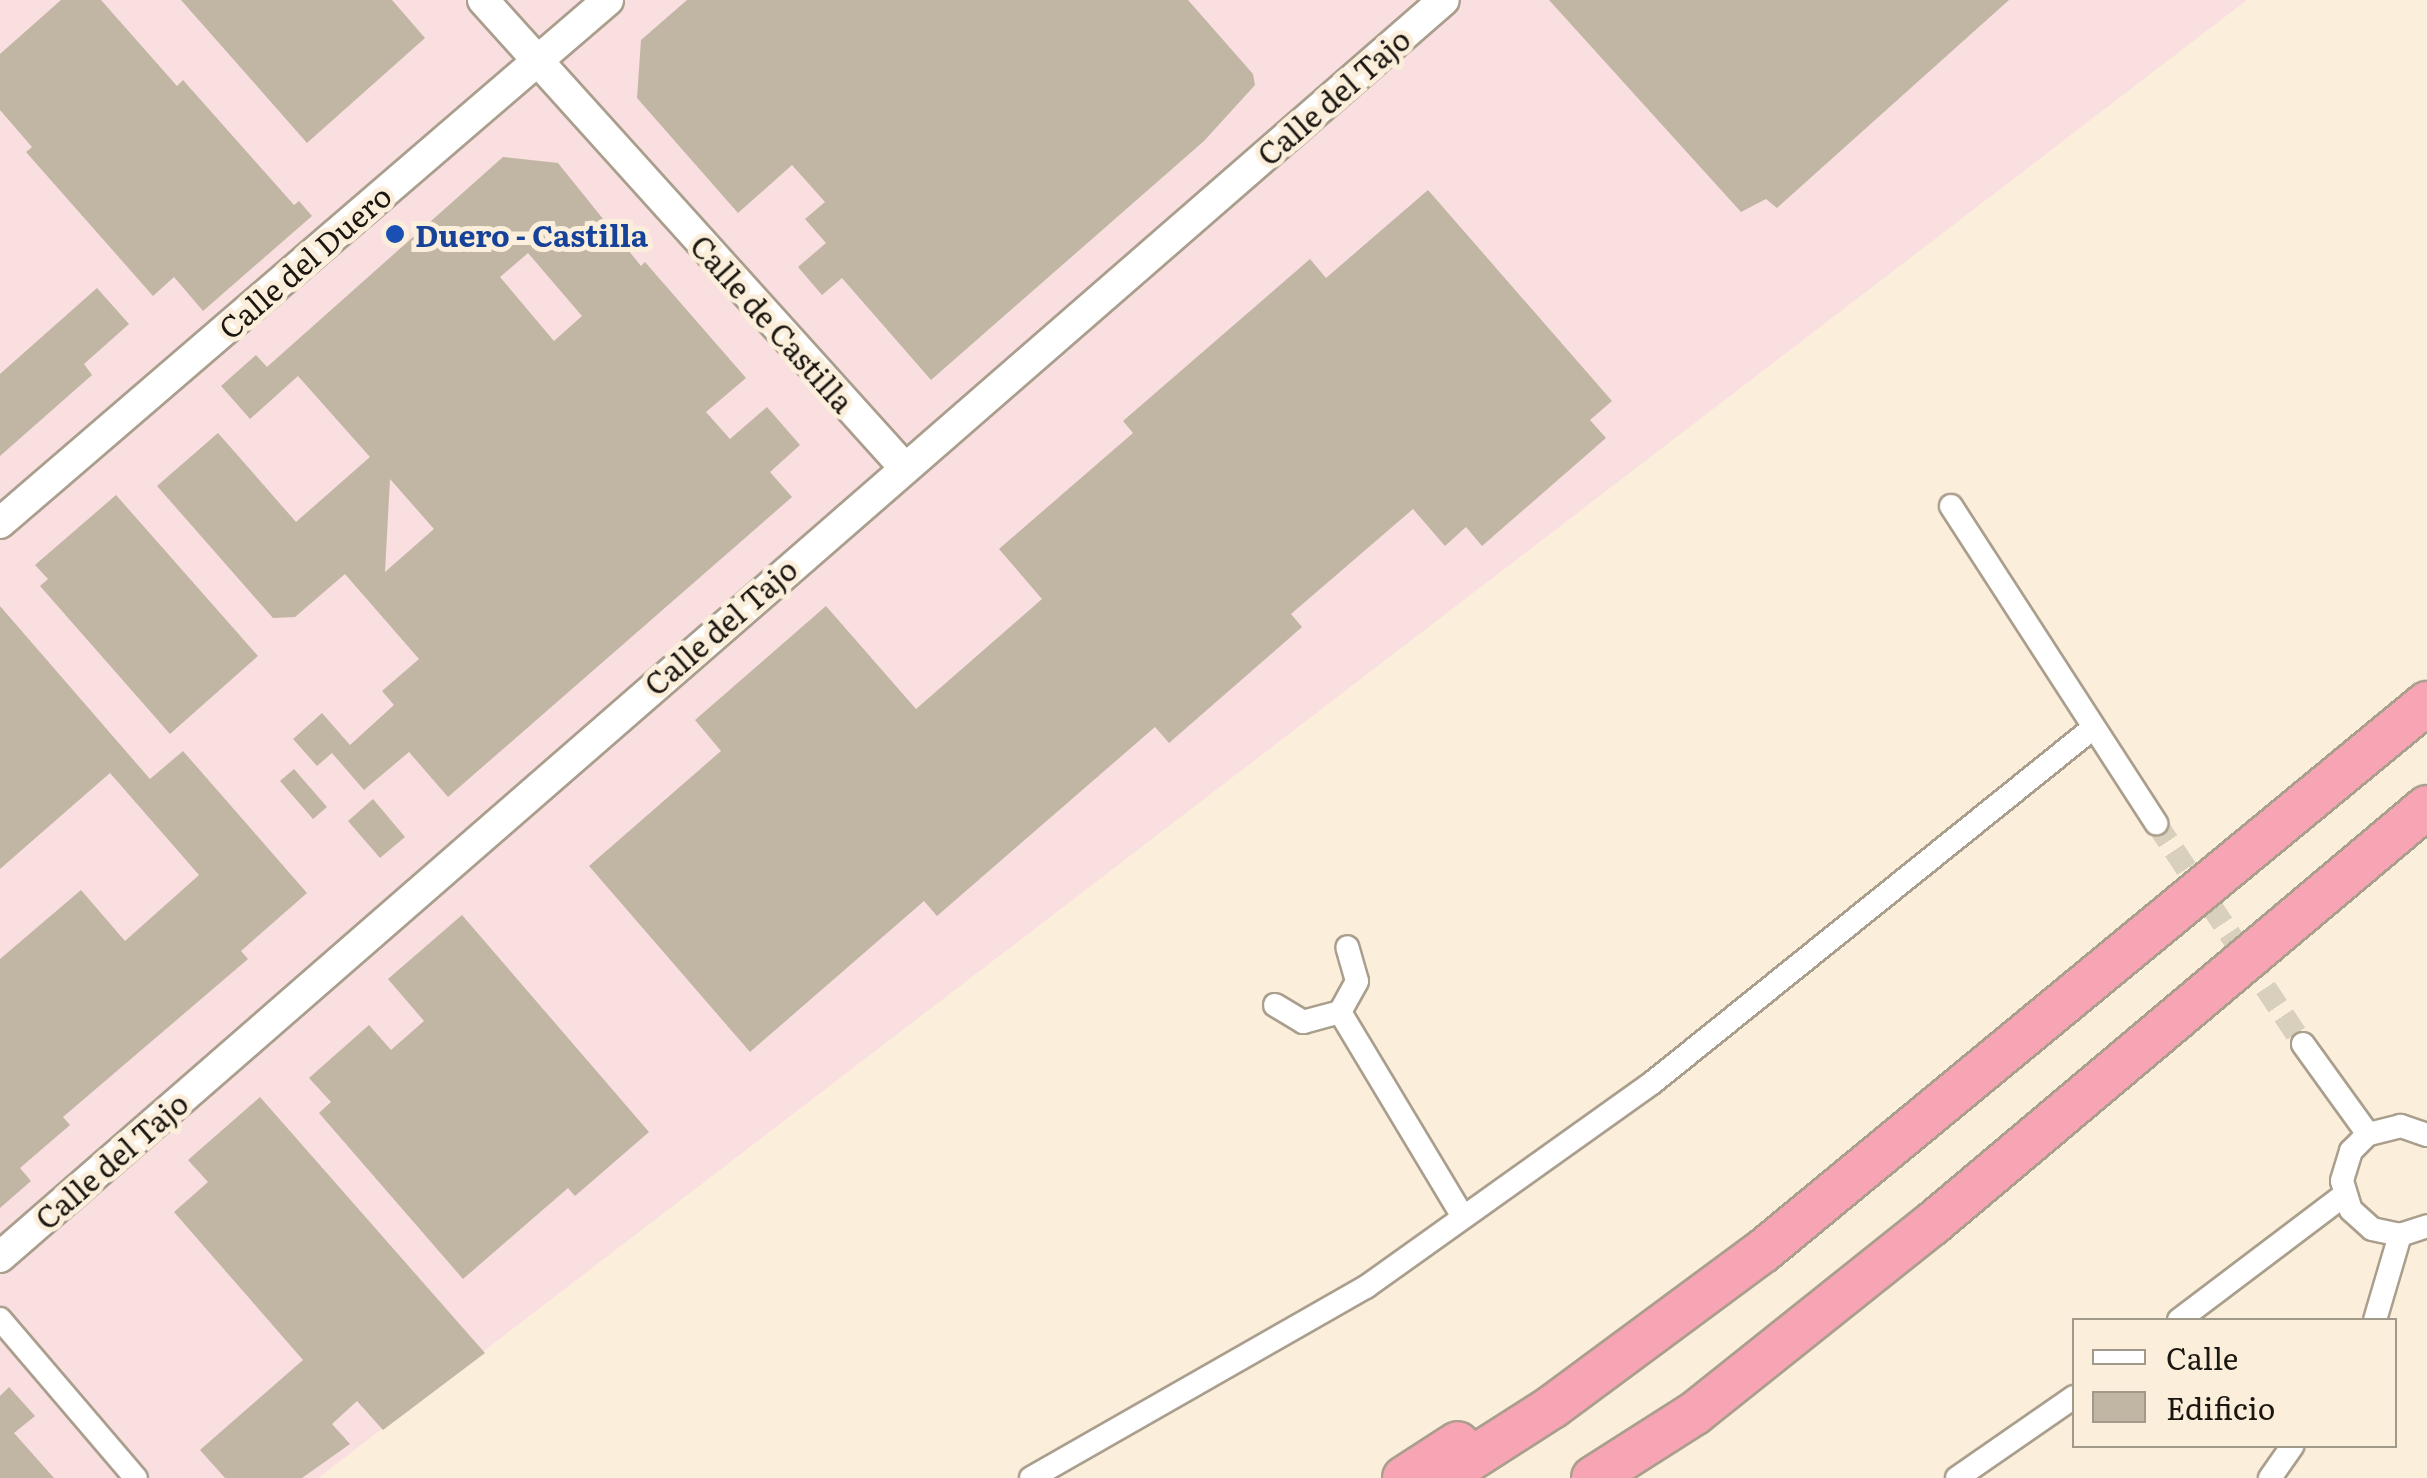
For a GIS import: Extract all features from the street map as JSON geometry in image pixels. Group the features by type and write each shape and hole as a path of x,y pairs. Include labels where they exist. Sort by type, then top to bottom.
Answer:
{"highway":[{"path":"1441,1478 1552,1407 1763,1251 2427,703"},
{"path":"1605,1478 1696,1413 1932,1224 2427,807"},
{"path":"1404,1478 1763,1251"},
{"path":"1593,1478 1696,1413"}],"street":[{"name":"Calle de Castilla","path":"484,0 903,466"},
{"name":"Calle del Duero","path":"0,522 608,0"},
{"name":"Calle del Tajo","path":"0,1257 903,466 1444,0"},
{"path":"1951,506 2156,822"},
{"path":"1031,1478 1366,1287 1464,1218 1652,1082 2093,728"},
{"path":"1275,1005 1303,1022 1340,1012 1357,982 1346,947"},
{"path":"1340,1012 1464,1218"},
{"path":"2303,1044 2368,1134"},
{"path":"2425,1129 2391,1126 2368,1134 2346,1160 2344,1195 2364,1224 2400,1235 2427,1226"},
{"path":"2183,1318 2344,1195"},
{"path":"2376,1318 2400,1235"},
{"path":"0,1319 136,1478"},
{"path":"1958,1478 2072,1398"},
{"path":"2270,1478 2291,1448"}],"shaded area":[{"path":"0,0 2247,0 318,1478 0,1478"}],"building":[{"path":"61,0 101,0 177,86 183,80 294,205 299,201 312,216 203,311 174,277 153,296 26,152 32,147 0,110 0,54"},
{"path":"181,0 392,0 425,38 307,143"},
{"path":"687,0 1188,0 1253,74 1255,85 1204,141 931,380 842,278 822,295 798,267 826,243 805,219 825,202 792,165 738,213 637,98 641,40"},
{"path":"1549,0 2009,0 1777,208 1766,199 1741,212"},
{"path":"503,157 558,163 641,266 645,262 746,378 706,412 730,439 767,407 800,445 770,472 792,497 448,797 409,752 364,790 332,753 317,766 293,739 322,713 350,745 394,705 382,691 419,659 345,574 295,617 273,618 157,486 218,433 296,522 370,457 298,376 250,419 221,386 256,355 267,367","holes":["528,253 582,316 554,341 500,277","390,479 434,529 385,572"]},
{"path":"1428,190 1612,401 1590,420 1606,438 1482,546 1466,527 1445,546 1413,509 1291,614 1302,627 1169,743 1155,727 937,916 924,901 750,1052 589,866 721,751 695,720 826,606 916,709 1042,599 999,549 1133,433 1123,421 1310,259 1326,278"},
{"path":"97,288 129,324 84,364 92,375 0,456 0,374"},
{"path":"116,495 258,656 170,734 40,586 48,579 35,565"},
{"path":"0,606 150,779 183,751 307,893 241,951 248,959 63,1117 70,1125 20,1168 31,1181 0,1208 0,959 81,890 125,941 199,875 110,773 0,869"},
{"path":"294,769 327,807 313,819 280,781"},
{"path":"373,799 405,837 380,858 348,821"},
{"path":"462,915 649,1132 575,1196 568,1188 463,1279 319,1113 331,1102 309,1078 369,1025 391,1050 424,1021 388,979"},
{"path":"260,1097 485,1353 383,1430 357,1401 332,1424 350,1444 302,1478 225,1478 200,1450 303,1360 174,1212 208,1182 188,1160"},
{"path":"9,1387 35,1416 14,1433 54,1478 0,1478 0,1396"}],"tunnel":[{"path":"2156,823 2303,1044"}],"place":[{"name":"Duero - Castilla","path":"395,234"}]}
